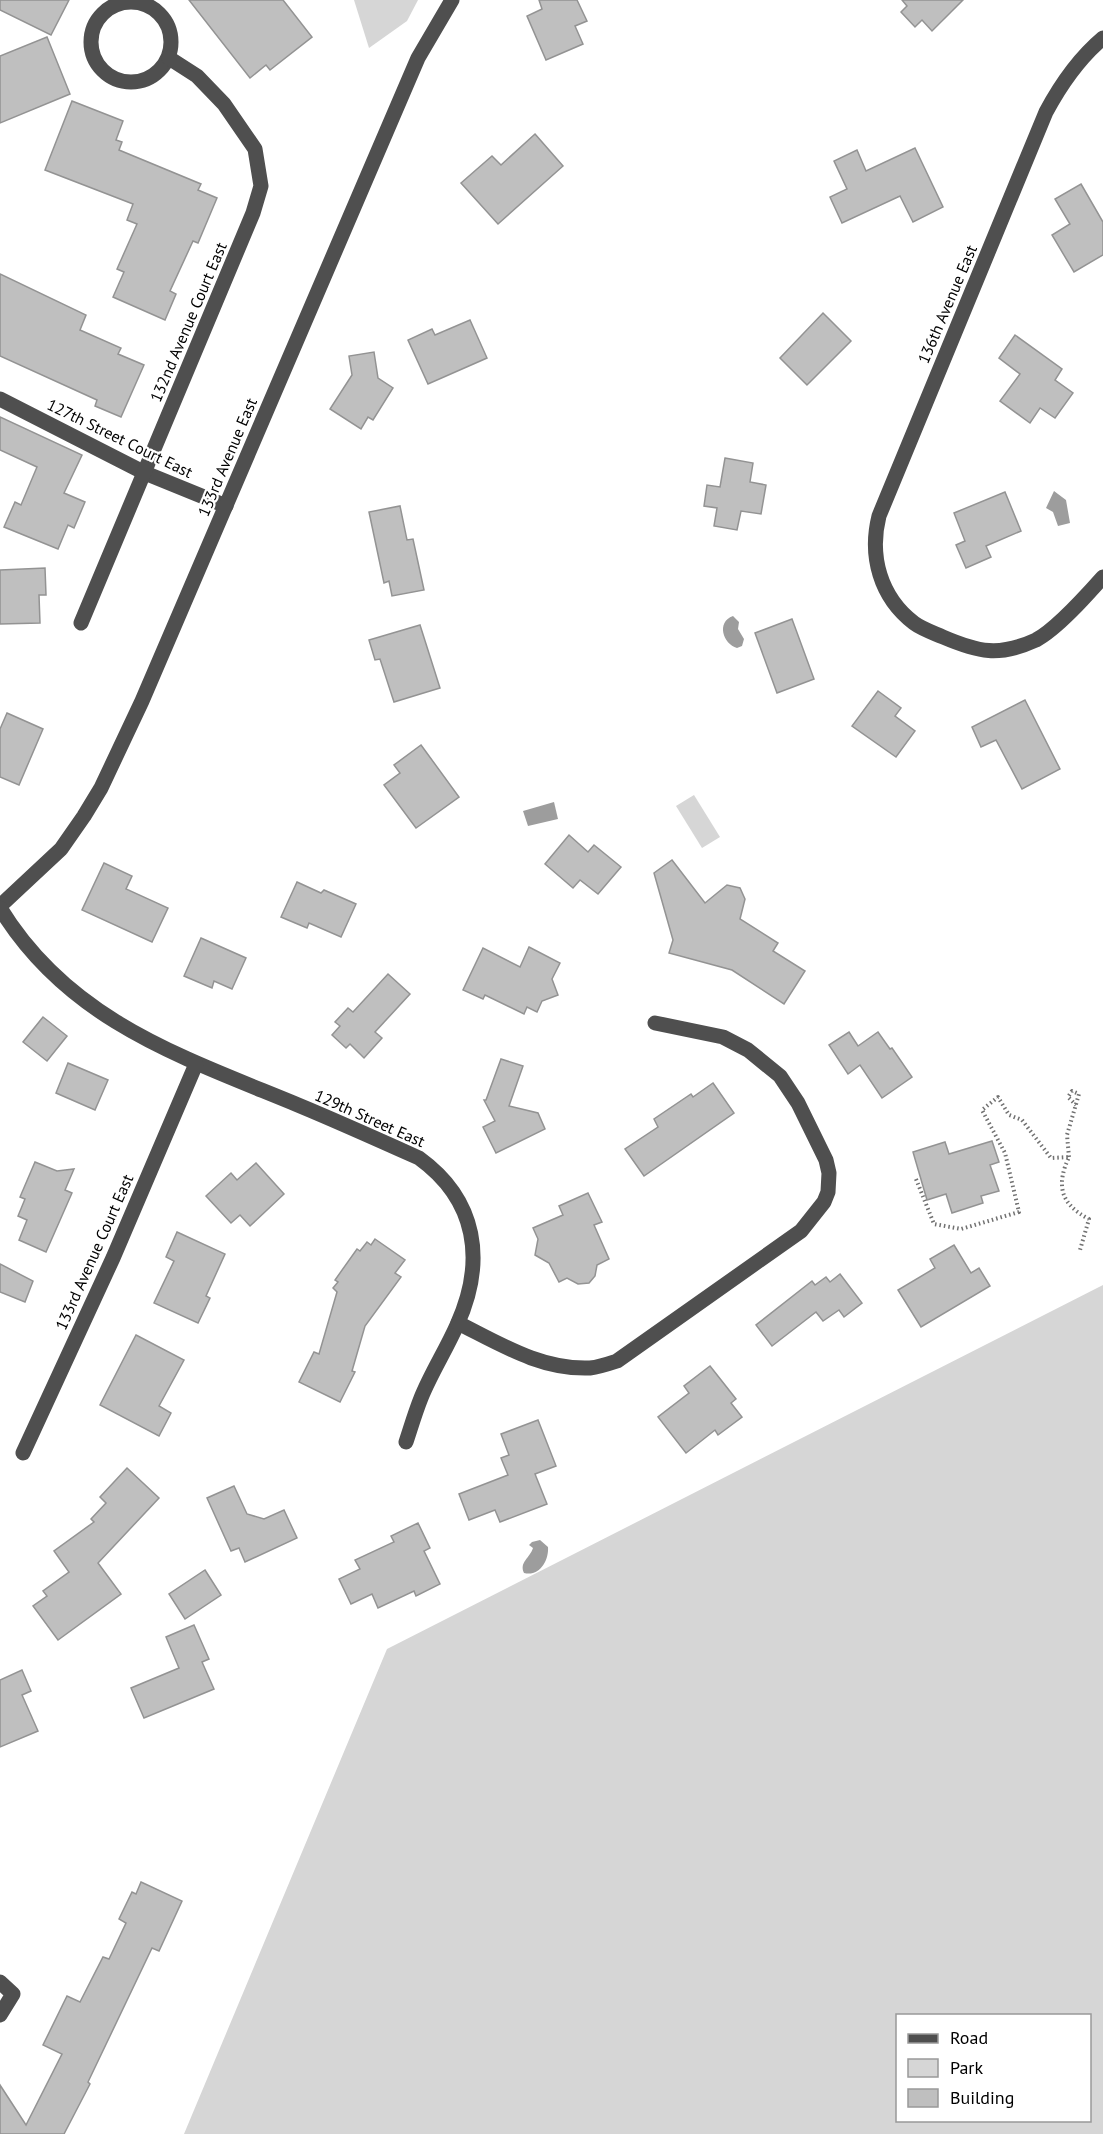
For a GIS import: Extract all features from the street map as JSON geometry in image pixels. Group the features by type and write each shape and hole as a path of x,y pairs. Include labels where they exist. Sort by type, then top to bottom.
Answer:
{"street":[{"name":"133rd Avenue East","path":"0,907 61,849 101,788 142,701 418,58 452,0"},
{"path":"131,1 144,3 165,19 170,32 171,45 168,58 161,69 151,77 138,81 125,82 107,73 94,58 91,45 92,32 97,20 118,3 131,1"},
{"name":"136th Avenue East","path":"1103,38 1074,68 1059,88 1046,112 879,516 875,532 876,568 883,585 903,614 916,625 978,650 994,651 1037,639 1066,615 1103,577"},
{"name":"132nd Avenue Court East","path":"81,622 253,213 261,186 255,149 242,128 224,104 197,76 168,58"},
{"name":"127th Street Court East","path":"0,399 145,473 226,506"},
{"name":"129th Street East","path":"0,907 14,930 39,961 74,992 125,1028 196,1064 298,1105 419,1158 455,1194 471,1229 472,1272 458,1323 421,1398 406,1442"},
{"path":"458,1323 530,1359 564,1367 592,1368 617,1361 801,1231 817,1213 828,1192 826,1160 798,1103 780,1076 748,1050 723,1037 655,1023"},
{"name":"133rd Avenue Court East","path":"23,1453 113,1258 196,1064"},
{"path":"0,1982 13,1994 0,2015"}],"path":[{"path":"916,1179 934,1224 961,1229 1019,1212 1005,1153 982,1110 998,1097 1009,1115 1022,1120 1051,1158 1069,1156"},
{"path":"1076,1105 1067,1135 1069,1156 1060,1183 1065,1198 1075,1212 1089,1219 1080,1250"}],"green space":[{"path":"354,0 418,0 407,21 369,48"},
{"path":"694,795 720,837 702,848 676,806"},
{"path":"1103,1285 1103,2134 184,2134 387,1649"}],"shaded area":[{"path":"1054,491 1066,500 1070,523 1058,526 1053,512 1046,508"},
{"path":"733,616 739,622 738,629 744,639 742,646 737,648 728,642 723,633 724,623"},
{"path":"554,802 558,819 528,826 523,811"},
{"path":"540,1540 548,1547 547,1558 542,1567 534,1573 524,1573 524,1563 533,1548 529,1545"}],"building":[{"path":"0,0 69,0 51,35 0,10"},
{"path":"189,0 283,0 312,37 270,70 266,65 250,78"},
{"path":"539,0 577,0 587,21 575,26 583,44 546,60 527,16 542,9"},
{"path":"902,0 963,0 932,31 922,20 915,27 901,12 907,6"},
{"path":"47,37 70,94 0,123 0,56"},
{"path":"72,101 123,121 116,140 122,142 119,150 201,184 198,190 217,198 198,243 193,241 170,291 176,294 165,320 113,297 124,272 117,269 137,224 127,220 133,204 45,170"},
{"path":"535,134 563,166 498,224 461,183 492,156 501,165"},
{"path":"915,148 943,207 913,222 900,196 842,223 830,197 847,189 834,161 857,150 866,171"},
{"path":"1081,184 1103,222 1103,255 1074,272 1052,235 1070,224 1055,199"},
{"path":"0,274 86,315 80,330 121,348 118,354 144,365 121,417 95,406 97,400 0,356"},
{"path":"823,313 851,341 807,385 780,358"},
{"path":"470,320 487,358 428,384 408,340 432,329 435,335"},
{"path":"1015,335 1062,369 1055,380 1073,393 1055,418 1040,408 1030,423 1000,401 1020,374 999,358"},
{"path":"374,352 378,378 393,388 373,420 368,417 361,429 330,409 352,375 349,356"},
{"path":"0,417 82,455 64,493 85,502 74,528 68,525 58,549 4,527 15,502 21,505 37,467 0,450"},
{"path":"725,458 753,463 750,482 766,485 761,514 741,511 737,530 714,526 717,508 704,506 707,485 720,487"},
{"path":"1005,492 1021,531 986,546 991,557 966,568 956,545 965,541 954,513"},
{"path":"400,506 407,540 413,539 424,590 392,596 389,581 384,583 369,512"},
{"path":"45,568 46,595 39,595 40,623 0,624 0,570"},
{"path":"792,619 814,679 777,693 755,633"},
{"path":"420,625 440,688 394,702 380,659 375,660 369,640"},
{"path":"878,691 901,708 895,716 915,731 896,757 852,726"},
{"path":"1025,700 1060,769 1022,789 996,740 981,747 972,727"},
{"path":"7,713 43,729 19,785 0,777 0,729"},
{"path":"421,745 459,797 416,828 384,785 400,773 394,765"},
{"path":"569,835 588,852 594,845 621,867 598,894 580,880 573,888 545,864"},
{"path":"672,860 705,903 727,885 740,888 745,899 740,919 778,943 773,951 805,971 784,1004 732,970 669,953 673,940 654,873"},
{"path":"104,863 132,876 126,889 168,908 152,942 82,910"},
{"path":"297,882 321,893 324,890 356,904 341,937 309,923 307,928 281,917"},
{"path":"201,938 246,958 232,989 214,981 212,988 184,976"},
{"path":"529,947 560,963 552,979 558,995 542,1001 537,1012 527,1007 524,1014 485,995 483,999 463,990 483,948 520,967"},
{"path":"388,974 410,994 375,1032 382,1038 364,1058 350,1044 346,1048 332,1035 340,1026 335,1022 348,1008 353,1012"},
{"path":"43,1017 67,1036 47,1061 23,1042"},
{"path":"849,1032 858,1046 878,1032 912,1077 882,1098 860,1065 848,1074 829,1045"},
{"path":"501,1059 523,1066 509,1106 538,1113 545,1129 496,1153 483,1127 495,1121 484,1100 486,1100"},
{"path":"68,1063 108,1080 95,1110 56,1093"},
{"path":"713,1083 734,1113 644,1176 625,1149 658,1127 654,1119 691,1094 693,1097"},
{"path":"992,1141 999,1162 990,1165 999,1191 981,1196 983,1203 952,1213 946,1194 927,1200 913,1152 945,1142 949,1154"},
{"path":"35,1162 57,1171 74,1169 65,1190 72,1193 46,1252 19,1240 27,1220 18,1216 25,1199 20,1197"},
{"path":"256,1163 284,1194 250,1226 240,1215 231,1223 206,1196 231,1173 237,1180"},
{"path":"588,1193 602,1222 594,1225 609,1259 597,1265 595,1276 589,1283 578,1284 567,1278 559,1282 549,1263 535,1255 538,1239 533,1228 563,1215 559,1206"},
{"path":"177,1232 225,1254 206,1296 210,1298 198,1323 154,1303 174,1261 166,1257"},
{"path":"375,1239 405,1260 395,1273 401,1277 365,1326 352,1371 355,1372 340,1402 299,1382 314,1352 319,1354 337,1292 333,1288 338,1282 335,1280 357,1249 360,1251 367,1242 371,1245"},
{"path":"954,1245 971,1273 979,1268 990,1286 921,1327 898,1290 935,1268 930,1259"},
{"path":"0,1264 33,1281 25,1302 0,1292"},
{"path":"840,1274 862,1303 844,1317 839,1310 823,1321 816,1312 772,1346 756,1325 812,1281 815,1285 826,1277 830,1282"},
{"path":"136,1335 184,1360 159,1406 171,1413 159,1436 100,1405"},
{"path":"710,1366 736,1399 731,1403 742,1417 718,1435 715,1430 686,1453 658,1417 689,1393 684,1386"},
{"path":"538,1420 556,1466 535,1474 547,1504 500,1522 495,1510 469,1520 459,1494 508,1475 501,1458 509,1455 501,1434"},
{"path":"127,1468 159,1498 98,1563 121,1594 58,1640 33,1606 47,1596 43,1591 69,1572 54,1551 94,1522 91,1519 106,1503 100,1497"},
{"path":"234,1486 247,1514 264,1519 284,1510 297,1538 245,1562 239,1548 231,1551 207,1498"},
{"path":"418,1523 430,1548 424,1551 440,1584 416,1596 414,1591 378,1608 372,1594 351,1604 339,1579 360,1569 355,1560 394,1542 391,1536"},
{"path":"205,1570 221,1595 185,1619 169,1594"},
{"path":"194,1625 209,1659 202,1662 214,1689 144,1718 131,1688 179,1668 166,1637"},
{"path":"22,1670 31,1691 22,1695 38,1731 0,1747 0,1680"},
{"path":"141,1882 182,1901 159,1951 152,1948 88,2082 90,2084 64,2134 0,2134 0,2085 26,2125 62,2054 43,2045 67,1996 80,2002 103,1957 109,1959 126,1923 119,1919 132,1892 136,1894"}]}
